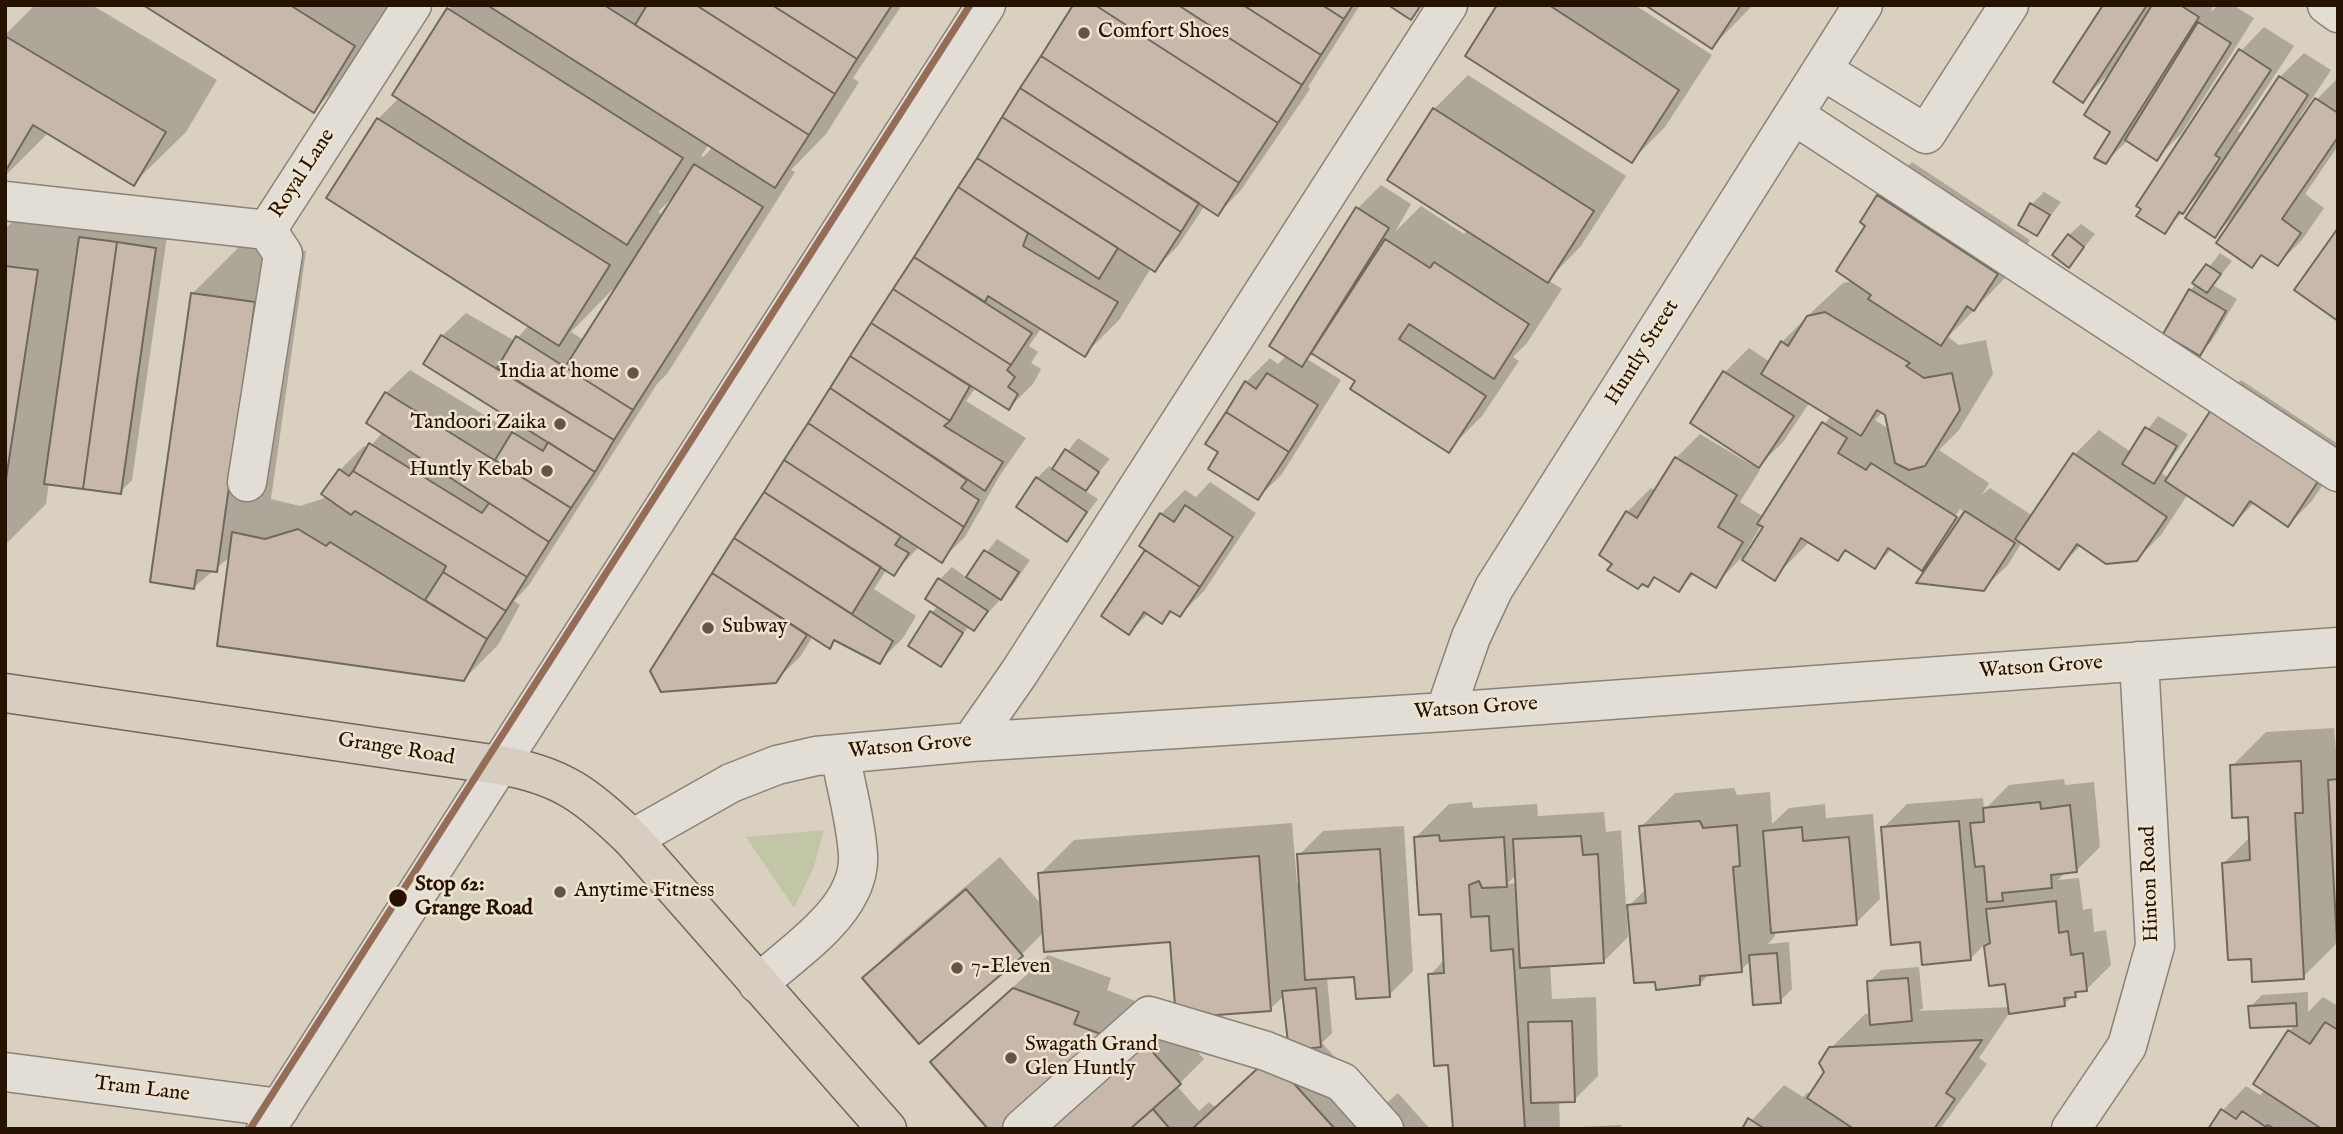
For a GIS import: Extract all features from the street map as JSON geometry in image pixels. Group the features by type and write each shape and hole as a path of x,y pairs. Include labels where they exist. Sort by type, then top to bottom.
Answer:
{"main road":[{"name":"Grange Road","path":"5,693 499,765 544,774 569,785 595,803 632,839 887,1129"}],"street":[{"name":"Royal Lane","path":"247,482 284,254 267,230 412,5"},
{"path":"273,1118 986,5"},
{"path":"971,742 1019,673 1448,5"},
{"name":"Huntly Street","path":"1445,712 1471,637 1493,589 1863,5"},
{"path":"1822,70 1926,134 2009,5"},
{"path":"2327,5 2338,13"},
{"path":"1794,115 2338,472"},
{"path":"5,201 267,230"},
{"name":"Watson Grove","path":"632,839 731,783 777,765 840,754 971,742 1445,712 2338,647"},
{"name":"Hinton Road","path":"2071,1129 2127,1046 2155,946 2139,661"},
{"path":"758,984 835,913 854,880 858,855 840,754"},
{"path":"1022,1129 1149,1016 1266,1051 1342,1082 1384,1129"},
{"name":"Tram Lane","path":"5,1072 273,1118"}],"green space":[{"path":"824,830 814,867 794,908 746,837"}],"building":[{"path":"143,5 290,5 355,46 314,113"},
{"path":"487,5 604,5 809,135 775,188"},
{"path":"647,5 696,5 835,94 809,135 635,25"},
{"path":"696,5 772,5 857,59 835,94"},
{"path":"772,5 892,5 857,59"},
{"path":"1073,5 1095,5 1278,123 1239,183 1041,56"},
{"path":"1095,5 1178,5 1302,85 1278,123"},
{"path":"1178,5 1243,5 1321,55 1302,85"},
{"path":"1243,5 1322,5 1344,19 1321,55"},
{"path":"1322,5 1353,5 1344,19"},
{"path":"1388,5 1421,5 1411,20"},
{"path":"1497,5 1549,5 1679,90 1632,163 1465,56"},
{"path":"1645,5 1741,5 1712,49"},
{"path":"2103,5 2147,5 2083,103 2053,82"},
{"path":"2152,5 2180,5 2199,17 2106,164 2094,158 2110,132 2084,115"},
{"path":"447,8 683,158 627,245 392,95"},
{"path":"2198,22 2231,43 2157,161 2125,140"},
{"path":"5,36 166,132 134,186 33,125 5,172"},
{"path":"2239,49 2271,70 2215,155 2220,158 2183,214 2179,212 2165,234 2136,216 2141,209 2136,206"},
{"path":"1041,56 1239,183 1218,216 1020,88"},
{"path":"2279,76 2308,95 2215,238 2185,218"},
{"path":"1020,88 1199,203 1181,232 1002,117"},
{"path":"2315,98 2338,113 2338,137 2282,219 2301,233 2278,266 2261,255 2252,268 2216,243"},
{"path":"1433,108 1594,211 1548,283 1387,180"},
{"path":"1002,117 1181,232 1155,272 977,158"},
{"path":"377,118 610,265 559,346 326,198"},
{"path":"977,158 1118,248 1099,279 958,187"},
{"path":"694,164 763,207 633,410 565,367"},
{"path":"958,187 1028,233 1023,246 1118,302 1085,357 988,296 985,302 914,257"},
{"path":"1877,195 1998,274 1974,311 1967,306 1941,346 1868,299 1871,295 1836,271 1865,226 1860,222"},
{"path":"2030,203 2050,215 2037,236 2018,225"},
{"path":"1356,207 1389,228 1302,367 1269,346"},
{"path":"2338,228 2338,321 2294,290"},
{"path":"2068,234 2084,247 2069,268 2052,255"},
{"path":"79,237 117,242 83,489 44,484"},
{"path":"1385,239 1430,268 1434,262 1529,324 1494,379 1409,324 1399,339 1486,396 1449,453 1350,389 1355,381 1311,353"},
{"path":"117,242 156,248 121,494 83,489"},
{"path":"914,257 1032,333 1011,365 893,289"},
{"path":"2206,264 2221,274 2207,293 2192,283"},
{"path":"5,266 38,270 5,486"},
{"path":"893,289 1011,365 1007,370 1015,377 1008,387 1018,394 1009,410 871,323"},
{"path":"2189,289 2226,311 2200,356 2163,334"},
{"path":"191,293 255,302 217,572 197,570 194,589 150,582"},
{"path":"1825,312 1910,363 1906,366 1924,378 1952,373 1960,410 1925,466 1909,470 1895,463 1885,415 1877,410 1861,436 1761,374 1781,341 1788,346 1807,316"},
{"path":"871,323 970,386 950,421 850,356"},
{"path":"441,335 614,440 595,472 423,364"},
{"path":"516,336 633,410 614,440 497,368"},
{"path":"850,356 950,421 944,426 1003,462 985,491 830,388"},
{"path":"1723,371 1794,416 1759,468 1690,423"},
{"path":"1267,373 1318,405 1289,452 1226,412 1245,381 1256,389"},
{"path":"830,388 967,480 961,488 979,500 964,527 808,423"},
{"path":"385,392 571,508 549,542 366,423"},
{"path":"2216,402 2323,474 2288,527 2250,501 2233,526 2165,481"},
{"path":"1226,412 1289,452 1258,500 1208,469 1218,452 1205,444"},
{"path":"1822,422 1847,438 1838,453 1866,470 1871,463 1957,517 1922,571 1888,548 1875,569 1845,550 1838,561 1801,538 1775,581 1742,560 1763,527 1757,524"},
{"path":"808,423 964,527 942,563 784,460"},
{"path":"2145,427 2177,446 2154,484 2122,464"},
{"path":"512,432 543,451 548,442 595,472 571,508 495,460"},
{"path":"369,443 482,513 489,503 549,542 527,577 353,471"},
{"path":"1065,449 1099,472 1086,491 1052,469"},
{"path":"2073,453 2167,517 2137,561 2106,564 2077,544 2059,570 2015,539"},
{"path":"1675,457 1737,495 1718,527 1743,542 1716,588 1691,573 1679,592 1654,577 1648,587 1642,584 1638,589 1607,570 1612,564 1599,555 1626,511 1637,518"},
{"path":"784,460 901,536 895,545 909,553 894,576 764,492"},
{"path":"339,469 349,476 353,471 527,577 506,611 443,572 446,566 355,511 351,515 321,494"},
{"path":"1036,477 1087,512 1067,542 1016,507"},
{"path":"764,492 881,567 852,614 734,538"},
{"path":"1185,505 1233,537 1200,587 1139,546 1160,513 1174,522"},
{"path":"1965,511 2015,543 1984,591 1916,583"},
{"path":"298,529 326,546 330,542 487,639 464,681 217,646 232,532 265,539"},
{"path":"734,538 893,641 880,664 834,640 830,649 712,573"},
{"path":"984,550 1019,572 1001,600 966,577"},
{"path":"1145,550 1200,587 1180,617 1170,611 1162,624 1144,612 1129,635 1101,616"},
{"path":"443,572 506,611 487,639 425,600"},
{"path":"712,573 807,635 776,683 661,692 650,671"},
{"path":"938,578 988,611 974,631 925,599"},
{"path":"930,611 963,633 941,667 908,646"},
{"path":"2301,761 2303,813 2295,813 2304,979 2252,982 2251,959 2228,960 2222,863 2250,860 2248,817 2232,818 2230,765"},
{"path":"2338,779 2338,942 2337,942 2328,780"},
{"path":"2040,802 2041,809 2070,805 2077,872 2051,875 2052,888 2002,893 2003,901 1987,902 1984,866 1975,867 1970,823 1984,822 1983,808"},
{"path":"1700,821 1703,828 1737,825 1740,866 1733,867 1742,972 1700,976 1700,985 1656,990 1655,982 1634,983 1627,905 1646,903 1639,826"},
{"path":"1959,821 1971,960 1922,965 1920,942 1891,945 1881,827"},
{"path":"1802,827 1803,841 1849,837 1857,925 1771,933 1763,831"},
{"path":"1439,835 1440,841 1504,837 1507,887 1482,888 1479,881 1469,885 1471,917 1489,916 1491,951 1513,949 1525,1129 1453,1129 1448,1065 1434,1066 1428,974 1444,973 1441,914 1419,915 1414,837"},
{"path":"1581,836 1583,855 1598,854 1604,963 1520,968 1513,839"},
{"path":"1380,849 1390,997 1356,999 1354,977 1305,980 1297,854"},
{"path":"1259,856 1271,1011 1176,1018 1170,942 1044,952 1038,873"},
{"path":"966,889 1023,956 919,1044 862,978"},
{"path":"2056,901 2059,933 2068,931 2071,955 2083,953 2087,991 2075,992 2076,997 2064,998 2065,1006 2009,1014 2005,984 1989,986 1984,946 1990,943 1986,909"},
{"path":"1777,953 1781,1003 1753,1005 1749,955"},
{"path":"1908,978 1912,1021 1870,1025 1867,981"},
{"path":"1013,988 1079,1012 1074,1024 1106,1036 1001,1129 988,1129 930,1062"},
{"path":"1316,988 1321,1047 1289,1051 1282,991"},
{"path":"2296,1003 2297,1026 2250,1028 2248,1006"},
{"path":"1572,1021 1575,1102 1531,1103 1528,1022"},
{"path":"2325,1022 2338,1030 2338,1129 2322,1129 2253,1084 2288,1030 2310,1044"},
{"path":"1982,1040 1946,1093 1955,1099 1934,1129 1854,1129 1807,1098 1824,1072 1819,1063 1829,1047"},
{"path":"1143,1041 1181,1084 1130,1129 1044,1129"},
{"path":"1270,1057 1335,1129 1192,1129"},
{"path":"1153,1109 1170,1129 1130,1129"},
{"path":"2221,1109 2236,1119 2242,1111 2266,1127 2268,1125 2275,1129 2208,1129"},
{"path":"1748,1118 1765,1129 1742,1129"}],"transit line":[{"path":"250,1129 970,5"}],"place":[{"name":"Comfort Shoes","path":"1084,33"},
{"name":"India at home","path":"633,373"},
{"name":"Tandoori Zaika","path":"560,424"},
{"name":"Huntly Kebab","path":"547,471"},
{"name":"Subway","path":"708,628"},
{"name":"Anytime Fitness","path":"560,892"},
{"name":"Stop 62: Grange Road","path":"398,898"},
{"name":"7-Eleven","path":"957,968"},
{"name":"Swagath Grand Glen Huntly","path":"1011,1058"}]}
